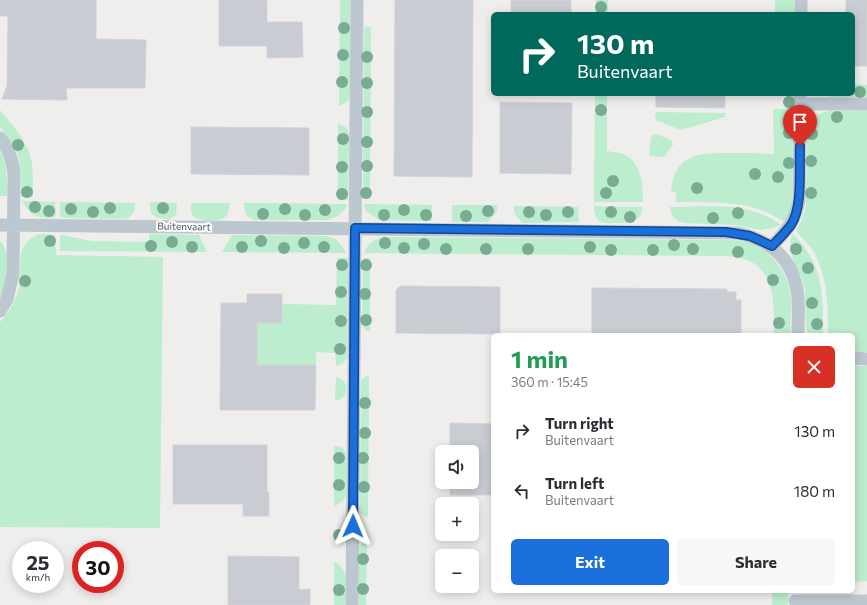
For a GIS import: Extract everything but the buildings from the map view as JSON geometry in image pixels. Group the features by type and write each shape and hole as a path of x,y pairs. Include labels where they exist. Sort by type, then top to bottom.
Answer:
{"street":[{"path":"352,605 357,0"},
{"path":"801,0 801,12"},
{"path":"772,246 792,224 797,212 799,201 800,99 867,104"},
{"path":"0,138 5,144 12,159 14,173 14,269 12,283 7,299 0,311"},
{"name":"Buitenvaart","path":"0,225 726,232 750,236 772,246 789,267 798,298 798,333"},
{"path":"855,358 867,358"},
{"path":"795,599 867,601"}],"green space":[{"path":"340,0 350,0 350,96 347,102 339,106"},
{"path":"596,0 608,0 608,12 595,12"},
{"path":"775,0 794,0 794,12 775,12"},
{"path":"365,27 371,27 370,199 363,199"},
{"path":"855,84 867,85 867,97 827,96 855,96"},
{"path":"595,96 607,96 607,151 620,153 627,156 637,166 641,180 643,202 594,202"},
{"path":"786,96 793,96 792,202 790,212 784,222 759,209 746,206 719,203 676,202 676,192 671,192 673,179 677,169 690,158 699,155 719,153 774,154 773,109 786,109"},
{"path":"0,110 24,141 30,155 32,163 33,197 21,197 21,173 18,156 16,150 0,126"},
{"path":"829,111 867,111 867,352 855,352 855,333 828,333 825,282 819,262 810,246 796,230 801,222 806,207 807,132 812,121 821,113"},
{"path":"656,112 725,113 725,117 681,130 656,120"},
{"path":"338,123 347,128 349,135 348,200 338,200"},
{"path":"654,134 672,141 673,145 664,157 650,156 649,154 651,137"},
{"path":"0,150 6,167 7,196 0,196"},
{"path":"22,201 55,202 56,216 53,218 38,217 28,210"},
{"path":"60,202 135,203 135,206 132,215 126,219 64,218 60,216"},
{"path":"150,202 177,203 176,215 170,219 157,218 151,213"},
{"path":"191,203 230,203 227,215 224,218 203,220 193,216 191,211"},
{"path":"244,203 347,204 346,208 338,216 328,220 255,220 246,214"},
{"path":"364,204 432,205 432,221 379,220 366,211"},
{"path":"452,205 497,205 497,212 488,222 452,222"},
{"path":"514,206 578,207 579,222 522,223 514,213"},
{"path":"594,206 643,207 642,213 637,220 624,223 606,223 599,221 595,214"},
{"path":"713,206 742,209 769,217 781,225 774,228 761,230 735,225 684,223 674,218 670,207"},
{"path":"39,234 55,235 56,255 163,257 160,528 0,527 0,322 12,306 18,292 22,250 25,244"},
{"path":"149,234 199,235 207,252 60,251 60,236 62,235 92,241 149,242"},
{"path":"793,234 811,257 816,269 822,293 823,333 808,333 803,282 791,252 791,240"},
{"path":"232,235 327,236 337,240 347,253 222,252"},
{"path":"385,237 737,240 746,242 769,254 785,275 791,296 790,333 774,333 773,301 771,289 767,279 761,270 753,263 741,258 726,256 364,253 372,242"},
{"path":"0,241 5,249 7,267 0,298"},
{"path":"337,258 348,258 347,355 345,361 336,366 335,353 316,352 316,365 257,365 257,323 282,323 283,304 336,305"},
{"path":"363,258 370,258 370,331 366,331 362,325"},
{"path":"855,366 867,366 867,581 855,582"},
{"path":"369,376 368,517 363,516 360,512 361,384 362,379"},
{"path":"336,377 344,381 347,389 345,395 339,400 335,400"},
{"path":"334,446 342,447 346,454 346,495 343,501 334,506"},
{"path":"367,541 366,605 359,605 359,546"},
{"path":"334,562 343,569 345,575 345,605 334,605"},
{"path":"772,593 788,593 788,605 772,605"}],"route":[{"path":"353,526 355,228 726,232 750,236 772,246 792,224 797,212 799,201 800,146"}]}
